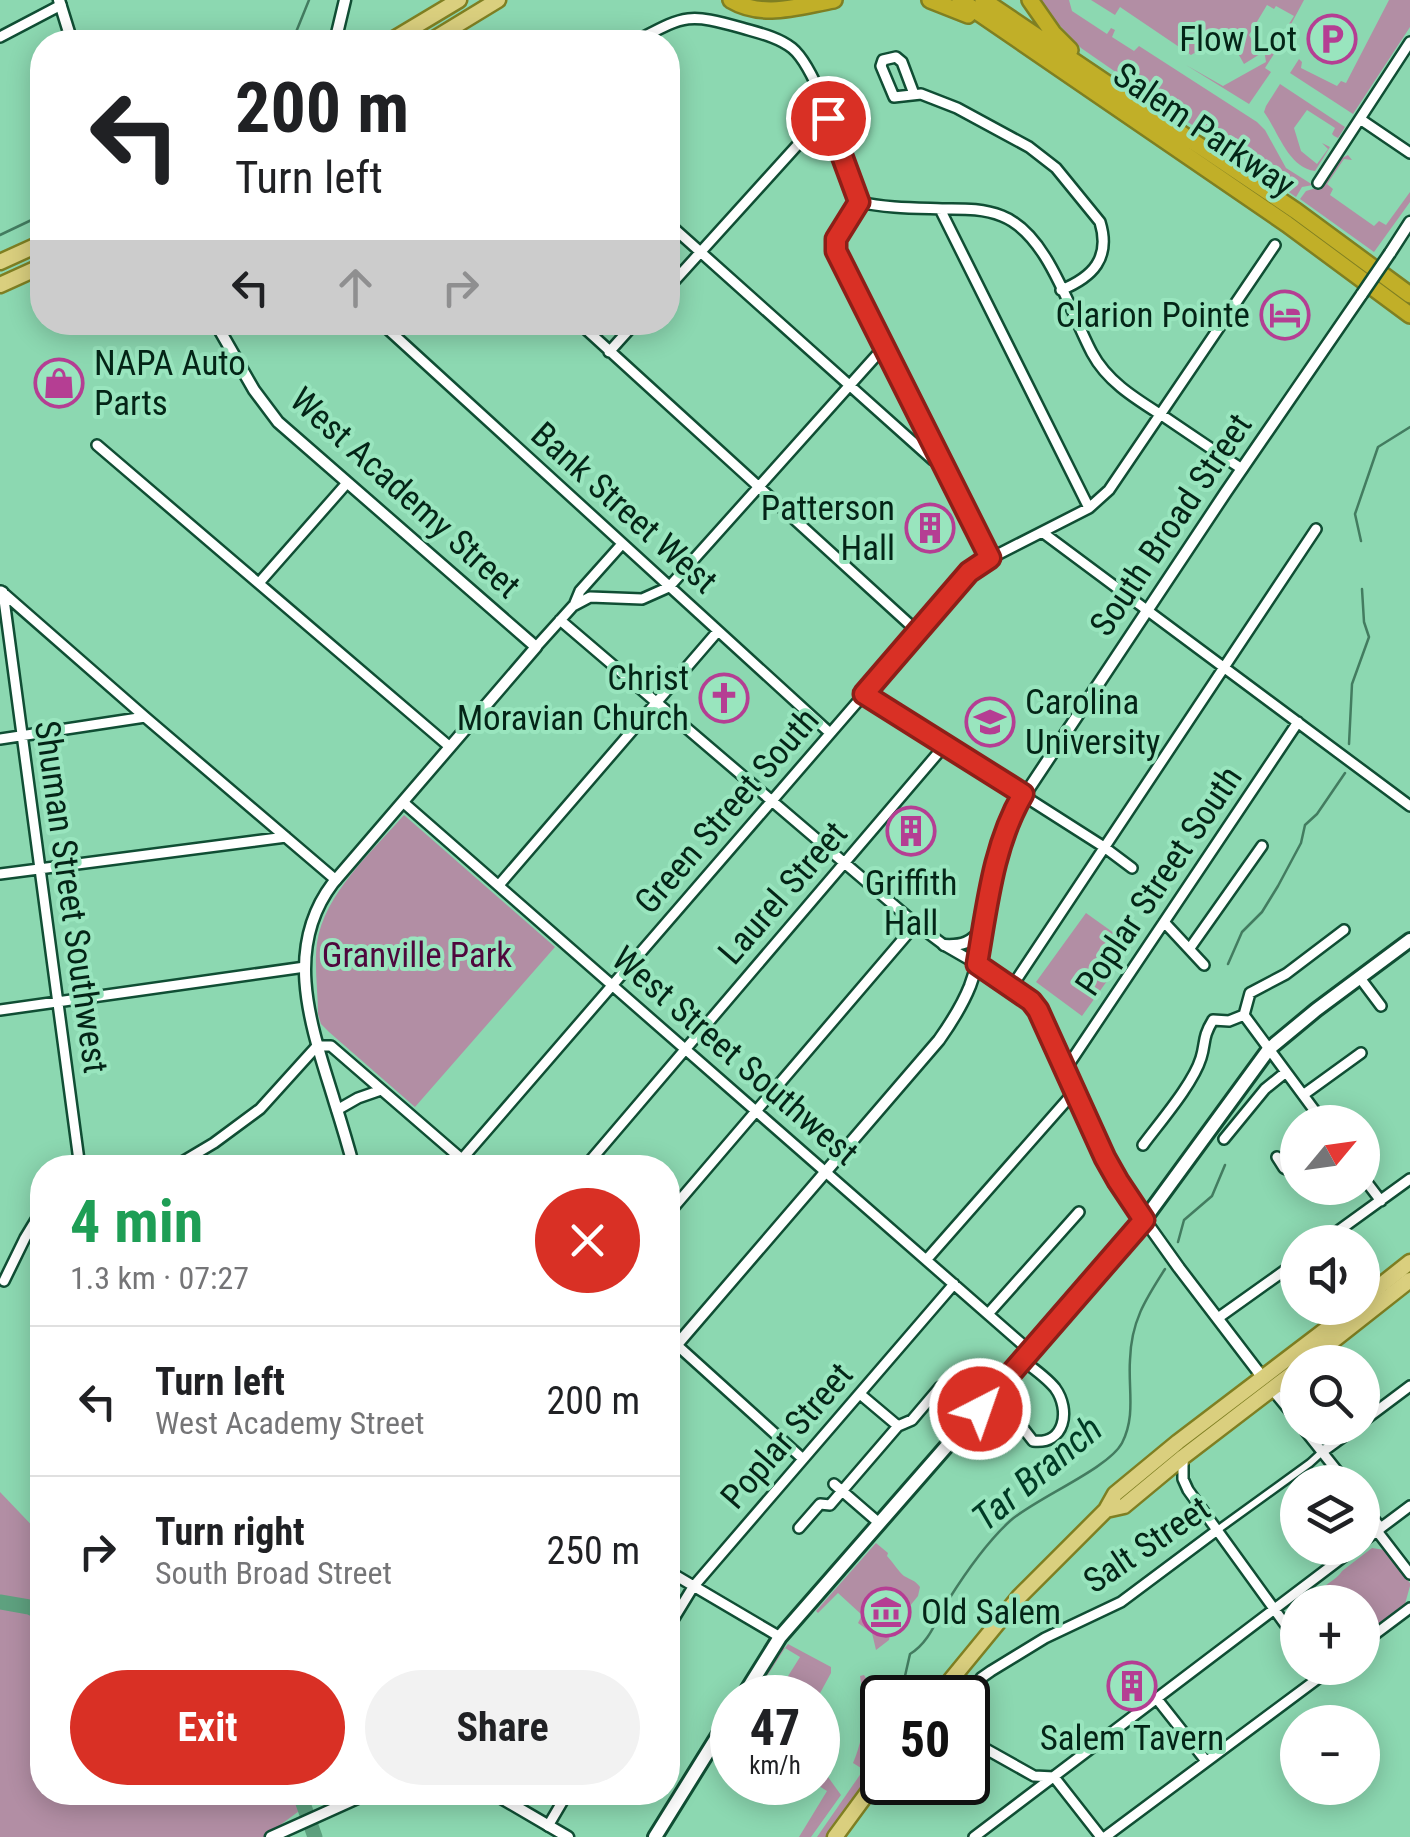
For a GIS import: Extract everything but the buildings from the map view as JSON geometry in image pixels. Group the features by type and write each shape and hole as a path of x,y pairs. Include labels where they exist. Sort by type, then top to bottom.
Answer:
{"highway":[{"path":"731,0 764,11 834,0"},
{"path":"930,0 970,16 1028,54 1040,54"},
{"name":"Salem Parkway","path":"960,0 1324,250 1410,315"},
{"name":"Salem Parkway","path":"984,0 1296,211 1410,295"},
{"path":"1030,0 1058,39 1107,76 1114,88"}],"main road":[{"path":"409,30 458,0"},
{"path":"449,30 498,0"},
{"path":"0,262 30,249"},
{"path":"0,285 30,271"},
{"path":"756,1675 780,1636 1144,1220 1269,1049 1410,940"},
{"path":"1380,1286 1410,1262"},
{"path":"1328,1345 1410,1280"},
{"path":"1106,1510 1124,1506 1335,1325"},
{"path":"955,1675 1020,1597 1106,1510 1115,1494 1178,1442 1280,1378"},
{"path":"680,1797 710,1748"},
{"path":"835,1837 860,1803"},
{"path":"655,1837 675,1805"}],"street":[{"path":"338,30 344,0"},
{"path":"0,37 60,3 68,30"},
{"path":"657,30 686,18 710,19 778,40 796,51 811,75 859,202"},
{"path":"1318,183 1410,42"},
{"path":"914,94 902,62 896,57 883,60 881,66 894,97 914,94 957,108 1029,147 1056,168 1100,222 1102,249 1096,267 1086,278 1062,290"},
{"path":"680,274 812,129 828,118"},
{"path":"1360,119 1410,153"},
{"path":"859,202 885,207 973,208 1014,222 1032,240 1108,375 1242,469"},
{"path":"859,202 835,247 990,558"},
{"path":"940,209 1089,508"},
{"name":"South Broad Street","path":"680,1343 939,1040 959,1010 977,964 1003,836 1023,794 1410,222"},
{"path":"680,234 848,387 933,460 940,460"},
{"name":"Green Street South","path":"466,1155 969,572 1089,508 1116,482 1275,245"},
{"name":"West Academy Street","path":"222,335 270,413 536,646"},
{"name":"Bank Street West","path":"394,335 830,734"},
{"path":"592,335 918,632"},
{"path":"610,352 625,335"},
{"path":"350,1155 309,1013 307,944 323,897 574,606 590,597 642,599 669,587 884,347"},
{"path":"98,445 450,747"},
{"path":"259,583 346,483"},
{"path":"1011,988 1316,529"},
{"path":"1042,532 1410,806"},
{"path":"574,606 580,591 622,544"},
{"path":"1,591 336,880"},
{"name":"Shuman Street Southwest","path":"1,591 78,1155"},
{"path":"560,620 916,924 1031,1001 1118,1181 1280,1399"},
{"path":"499,885 718,631"},
{"path":"864,694 1132,868"},
{"path":"0,739 145,717"},
{"name":"Poplar Street South","path":"1065,1070 1298,722"},
{"name":"Laurel Street","path":"595,1155 945,745"},
{"name":"West Street Southwest","path":"404,802 988,1314 1053,1386 1064,1408 1064,1422 1060,1431 1038,1443 1009,1410 990,1396"},
{"path":"0,874 286,837"},
{"path":"1190,948 1262,846"},
{"path":"1164,922 1204,965"},
{"path":"680,1200 916,924"},
{"path":"944,944 957,946 969,942 984,928"},
{"path":"1244,1015 1250,993 1286,974 1344,930"},
{"path":"0,1010 305,967"},
{"path":"1360,978 1381,1006"},
{"path":"1244,1015 1310,1105"},
{"path":"1143,1145 1196,1068 1212,1020 1228,1021 1244,1015"},
{"path":"194,1155 260,1109 316,1046 331,1046 456,1155"},
{"path":"1303,1095 1361,1053"},
{"path":"1224,1139 1265,1089 1286,1072"},
{"path":"337,1110 381,1090"},
{"path":"927,1259 1074,1091"},
{"path":"1278,1157 1280,1161"},
{"path":"1347,1225 1410,1178"},
{"path":"988,1314 1080,1212"},
{"path":"4,1281 30,1229"},
{"path":"1218,1318 1280,1274"},
{"name":"Poplar Street","path":"680,1608 693,1586 954,1284"},
{"path":"680,1347 803,1460"},
{"path":"1380,1408 1410,1386"},
{"path":"799,1528 820,1504 830,1504 838,1488 898,1426 912,1420 940,1387"},
{"path":"860,1394 898,1426"},
{"path":"1316,1445 1332,1465"},
{"name":"Salt Street","path":"986,1675 1046,1638 1121,1602 1332,1445"},
{"path":"1183,1457 1183,1480 1280,1618"},
{"path":"838,1488 879,1524"},
{"path":"1380,1529 1410,1506"},
{"path":"1380,1531 1410,1574"},
{"path":"974,1837 1331,1565"},
{"path":"680,1578 780,1636"},
{"path":"1380,1630 1410,1608"},
{"path":"1054,1776 1103,1837 1302,1685"},
{"path":"1157,1699 1206,1762"},
{"path":"990,1751 1034,1776 1054,1776"},
{"path":"275,1836 343,1805"},
{"path":"513,1805 568,1837"},
{"path":"548,1826 560,1805"}],"green space":[{"path":"1040,0 1069,0 1072,11 1107,34 1111,28 1115,30 1112,37 1134,51 1139,46 1257,122 1286,168 1313,185 1302,187 1296,197 1081,48"},
{"path":"1091,0 1304,0 1289,28 1294,16 1267,5 1249,35 1260,54 1244,64 1227,34 1191,55 1120,7 1115,15"},
{"path":"1389,0 1410,0 1410,27 1353,114 1290,73 1299,59 1301,68 1337,86 1341,81 1346,83"},
{"path":"1274,38 1281,43 1265,68 1271,72 1249,104 1186,65 1223,86 1266,62 1264,49"},
{"path":"1280,84 1345,127 1338,138 1332,134 1335,128 1307,110 1294,128 1301,151 1317,164 1328,149 1322,143 1330,147 1315,171 1291,156 1264,112"},
{"path":"1348,155 1352,160 1344,159 1327,184 1333,189 1330,195 1374,226 1379,221 1386,225 1410,192 1410,202 1374,252 1300,199 1306,191 1320,190 1342,158"},
{"name":"Granville Park","path":"404,815 555,947 415,1107 321,1024 316,970 317,943 329,908 351,875"},
{"path":"1086,913 1132,946 1082,1016 1036,982"},
{"path":"0,1492 30,1523 30,1805 307,1805 264,1837 0,1837"},
{"path":"876,1543 902,1574 920,1587 918,1596 891,1629 889,1640 876,1650 872,1633 858,1623 862,1615 838,1593 816,1611"},
{"path":"1380,1549 1385,1550 1410,1583 1405,1604 1380,1623 1380,1585 1326,1585 1350,1565 1380,1565"},
{"path":"788,1644 831,1667 830,1675 789,1675 800,1657 785,1648"},
{"path":"785,1648 766,1675 765,1674"},
{"path":"860,1739 860,1767 853,1763"},
{"path":"860,1775 860,1789 827,1837 817,1837 840,1805"},
{"path":"818,1805 834,1805 811,1837 799,1837"}],"waterway":[{"path":"297,30 309,0"},
{"path":"0,235 30,221"},
{"name":"Tar Branch","path":"1361,541 1355,514 1378,447 1410,427"},
{"name":"Tar Branch","path":"1349,744 1352,684 1369,637 1362,589"},
{"name":"Tar Branch","path":"1228,964 1242,932 1262,912 1278,886 1301,843 1305,825 1345,773"},
{"name":"Tar Branch","path":"1178,1242 1184,1220 1212,1196 1225,1165"},
{"name":"Tar Branch","path":"905,1675 910,1654 928,1636 985,1548 1010,1521 1102,1463 1122,1443 1130,1413 1133,1334 1145,1301 1165,1269"},
{"path":"0,1602 30,1607"},
{"path":"304,1805 315,1837"}],"place":[{"name":"Flow Lot","path":"1332,39"},
{"name":"Clarion Pointe","path":"1285,315"},
{"name":"NAPA Auto Parts","path":"59,383"},
{"name":"Patterson Hall","path":"930,528"},
{"name":"Christ Moravian Church","path":"724,698"},
{"name":"Carolina University","path":"990,722"},
{"name":"Griffith Hall","path":"911,831"},
{"name":"Old Salem","path":"886,1612"},
{"name":"Salem Tavern","path":"1132,1686"}],"route":[{"path":"828,118 859,202 836,239 836,251 990,558 969,572 864,694 1023,794 998,851 977,964 1038,1010 1105,1158 1144,1220 980,1409"}]}
